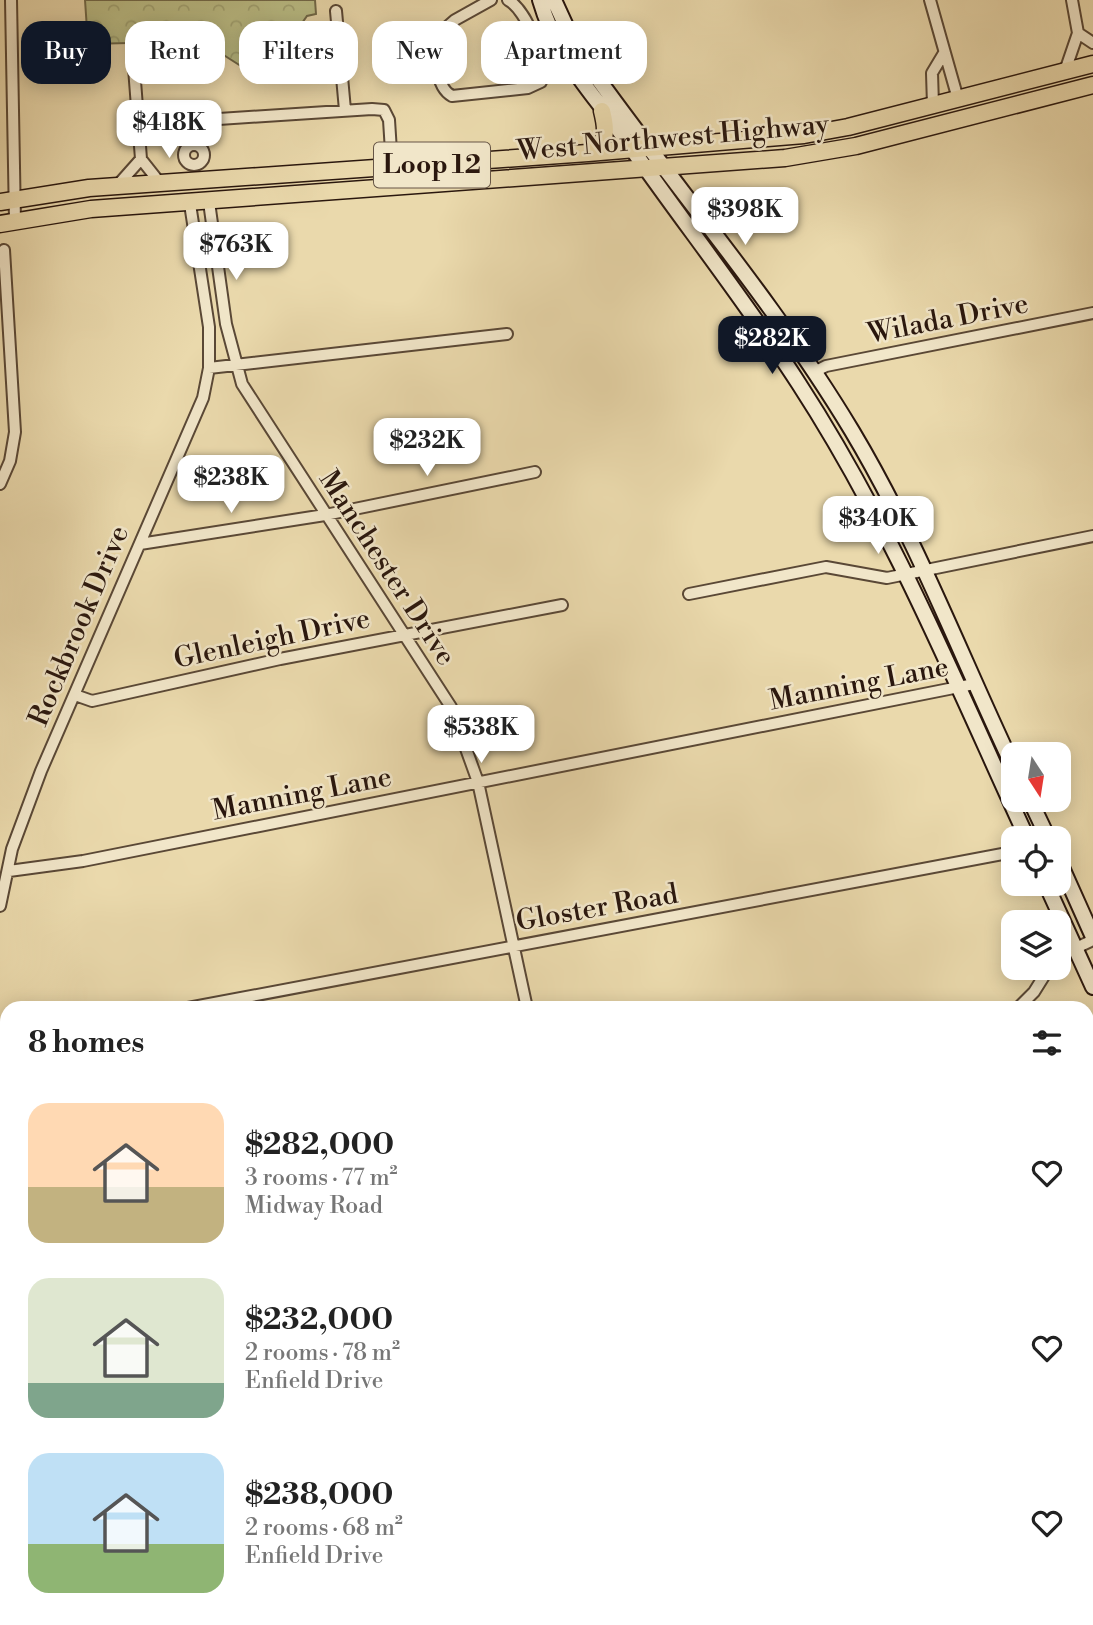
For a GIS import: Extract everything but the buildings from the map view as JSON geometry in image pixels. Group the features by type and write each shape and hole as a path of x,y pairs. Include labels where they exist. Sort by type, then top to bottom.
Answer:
{"main road":[{"path":"540,0 545,21"},
{"path":"554,0 576,48 752,284 814,372 872,467 926,572 1002,742"},
{"path":"551,21 561,17"},
{"name":"West Northwest Highway","path":"7,201 117,186 650,149 804,135 911,111 1093,64"},
{"path":"583,84 798,383 853,471 907,575 1021,826"},
{"name":"West Northwest Highway","path":"7,223 91,209 190,204 772,160 856,146 1093,85"},
{"path":"958,99 961,118"},
{"path":"587,153 601,146 606,137 602,111"},
{"path":"856,146 859,135 897,122 911,111"},
{"path":"198,181 209,202"},
{"path":"190,204 198,181"},
{"path":"736,296 752,284"},
{"path":"798,383 814,372"},
{"path":"1071,888 1093,938"},
{"path":"1051,896 1093,987"}],"street":[{"path":"7,223 11,0"},
{"path":"491,0 455,20 439,34 436,54 446,93 462,97 537,84"},
{"path":"508,0 517,5 527,21 537,17 543,21"},
{"path":"930,0 958,99"},
{"path":"1065,71 1078,33 1072,2 1085,0"},
{"path":"336,11 345,110"},
{"path":"1078,33 1093,43"},
{"path":"933,105 932,73 944,53"},
{"path":"135,84 141,159 160,183"},
{"path":"198,181 196,164 201,161 204,152 194,145 194,135 204,120 345,110 384,110 389,120 392,167"},
{"path":"117,186 141,159"},
{"path":"209,202 234,366"},
{"name":"Rockbrook Drive","path":"0,906 12,849 203,398 209,368 209,327 190,204"},
{"path":"0,484 10,461 15,432 4,250"},
{"name":"Wilada Drive","path":"814,372 839,363 1093,313"},
{"path":"209,368 378,346 507,334"},
{"name":"Manchester Drive","path":"234,366 255,408 451,707 478,782 525,1001"},
{"path":"140,544 326,515 535,472"},
{"path":"689,594 826,567 878,578 907,575 1093,536"},
{"name":"Glenleigh Drive","path":"75,695 92,701 404,634 562,606"},
{"name":"Manning Lane","path":"9,871 83,861 974,684"},
{"path":"0,841 12,849"},
{"name":"Gloster Road","path":"224,1001 513,945 633,926 1001,854"},
{"path":"1071,950 1093,938"},
{"path":"1025,1001 1042,980"}],"green space":[{"path":"85,0 315,0 316,14 307,16 304,21 239,21 239,65 225,56 225,21 125,21 125,43 111,43 111,21 86,21"}]}
